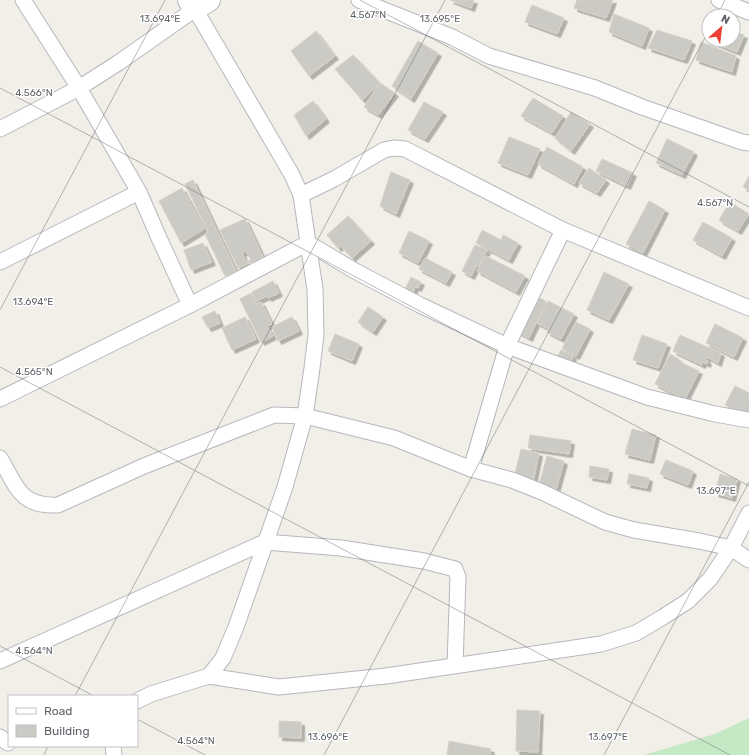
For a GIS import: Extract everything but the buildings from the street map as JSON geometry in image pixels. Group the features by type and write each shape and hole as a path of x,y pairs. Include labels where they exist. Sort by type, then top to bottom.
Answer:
{"street":[{"path":"23,0 78,88 139,192 190,305"},
{"path":"359,0 452,36 489,56 595,88 642,107 742,142 749,143"},
{"path":"720,0 749,12"},
{"path":"0,129 78,88 118,63 198,3 292,175 301,195 315,289 316,335 305,416 285,487 236,627 223,658 209,676"},
{"path":"301,195 334,179 384,150 394,148 405,149 563,230 749,308"},
{"path":"0,262 139,192"},
{"path":"471,469 507,346 563,230"},
{"path":"0,399 190,305 308,243"},
{"path":"308,243 355,271 420,305 507,346 647,397 715,414 749,420"},
{"path":"0,458 22,495 28,501 47,506 58,505 144,466 274,415 305,416 394,438 471,469 512,480 542,492 605,522 634,530 731,548 749,560"},
{"path":"138,700 151,694 209,676 279,687 386,676 601,644 636,633 663,618 688,601 710,579 731,548 749,513"},
{"path":"0,661 265,542 341,548 424,561 455,569 458,577 455,665"}],"green space":[{"path":"749,718 749,755 644,755 715,734"}]}
